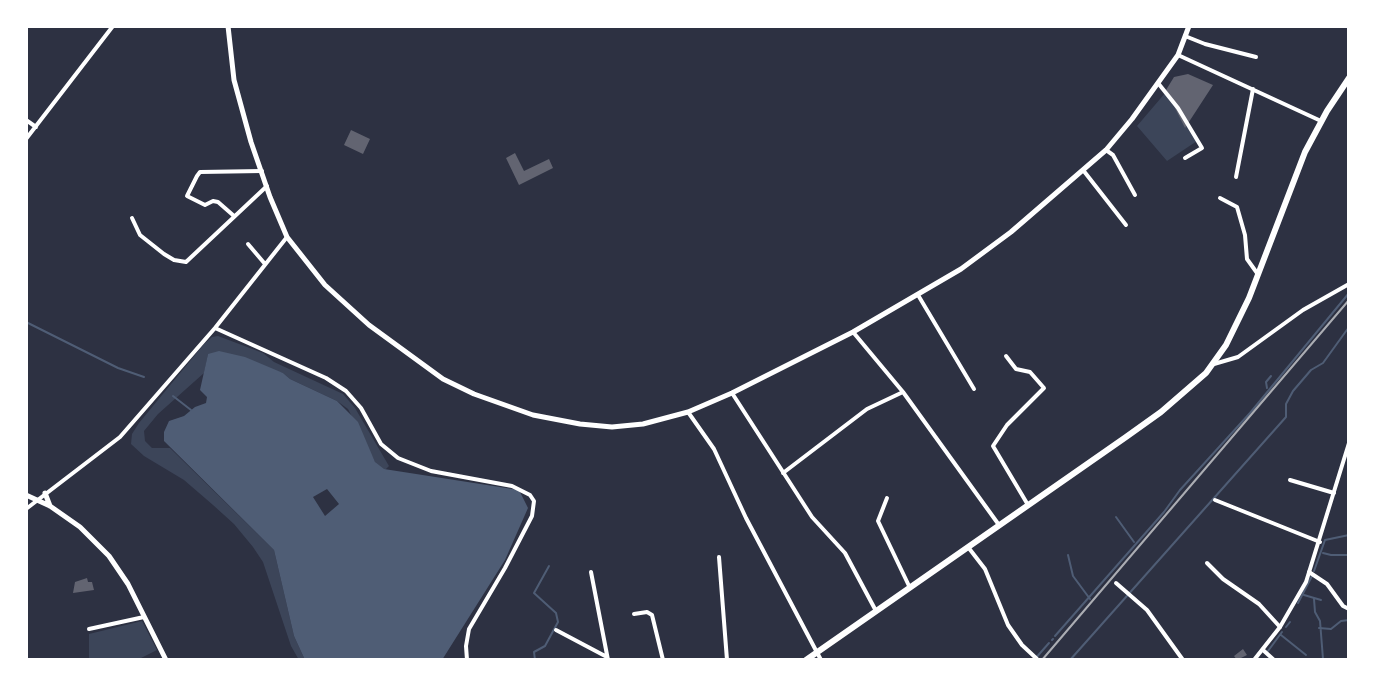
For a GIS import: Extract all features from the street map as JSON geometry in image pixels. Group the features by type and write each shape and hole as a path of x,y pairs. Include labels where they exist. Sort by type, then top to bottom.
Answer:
{"main road":[{"path":"228,26 234,80 267,186 287,237 325,285 369,325 443,379 474,394 533,415 590,425 643,424 688,412 732,393 853,332 986,251 1106,150 1178,55 1189,26"},
{"path":"806,660 1193,387 1214,364 1238,323 1294,179 1321,121 1349,78"},
{"path":"45,493 50,506"},
{"path":"26,495 50,506 80,527 109,556 128,584 166,660"}],"street":[{"path":"26,139 113,26"},
{"path":"1185,36 1256,57"},
{"path":"1178,55 1321,121"},
{"path":"1158,83 1178,108 1202,148 1185,158"},
{"path":"1236,177 1253,89"},
{"path":"26,120 36,127"},
{"path":"1106,150 1113,155 1135,195"},
{"path":"1083,170 1126,225"},
{"path":"234,216 218,202 213,201 207,206 187,196 197,176 200,172 209,171 262,171"},
{"path":"132,218 140,235 152,245 174,260 186,262 267,186"},
{"path":"1220,198 1237,207 1245,235 1247,259 1259,275"},
{"path":"26,509 120,437 215,328 287,237"},
{"path":"248,244 265,264"},
{"path":"1214,364 1238,357 1303,310 1349,284"},
{"path":"918,295 974,389"},
{"path":"215,328 326,378 346,391 361,408 381,444 398,458 431,471 512,486 530,495 534,501 532,516 469,629 467,660"},
{"path":"853,332 903,392 999,525"},
{"path":"1006,356 1016,369 1030,372 1044,388 1007,425 993,446 1028,505"},
{"path":"783,473 867,409 903,392"},
{"path":"732,393 812,517 845,553 876,611"},
{"path":"688,412 714,449 746,518 821,660"},
{"path":"1254,660 1280,627 1309,572 1349,443"},
{"path":"1290,480 1334,493"},
{"path":"887,498 878,521 910,588"},
{"path":"1215,500 1320,542"},
{"path":"968,547 985,569 1008,625 1035,658"},
{"path":"719,557 727,660"},
{"path":"1207,563 1223,579 1259,604 1280,627"},
{"path":"591,572 607,658"},
{"path":"1309,572 1327,584 1343,606 1349,609"},
{"path":"1116,583 1147,610 1183,660"},
{"path":"634,614 647,612 652,615 663,660"},
{"path":"89,629 144,617"},
{"path":"556,630 607,658"},
{"path":"1263,650 1274,660"}],"shaded area":[{"path":"1166,92 1197,141 1167,161 1137,126"},
{"path":"218,336 263,353 274,362 343,394 355,408 389,466 381,474 348,409 337,401 283,373 208,354 204,373 158,414 144,431 145,441 152,448 170,448 274,550 294,636 305,660 299,660 291,646 263,562 253,547 234,524 184,480 144,456 131,444 132,434 139,423 204,344"},
{"path":"219,351 245,357 337,401 358,422 375,462 384,469 519,490 528,508 505,560 442,660 305,660 294,636 274,550 164,441 169,421 206,403 207,397 200,390 208,354","holes":["327,489 339,504 325,516 313,497"]},
{"path":"142,621 157,650 137,660 89,660 89,634"}],"building":[{"path":"1188,74 1213,85 1185,128 1166,90 1174,77"},
{"path":"351,130 370,139 363,154 344,145"},
{"path":"515,153 524,171 549,159 553,168 519,185 506,158"},
{"path":"87,578 94,590 73,593 75,582"},
{"path":"1243,649 1247,655 1237,660 1234,656"}],"waterway":[{"path":"1055,636 1250,413 1349,293"},
{"path":"26,322 118,368 144,377"},
{"path":"1070,660 1286,417 1286,404 1293,391 1311,370 1323,363 1349,327"},
{"path":"1267,388 1266,382 1271,376"},
{"path":"173,396 191,410"},
{"path":"1116,517 1134,542"},
{"path":"1314,571 1325,540 1349,535"},
{"path":"1323,553 1349,555"},
{"path":"1068,555 1073,576 1090,599"},
{"path":"535,660 534,652 545,646 558,622 556,613 534,593 549,566"},
{"path":"1298,603 1312,576"},
{"path":"1304,595 1321,600"},
{"path":"1314,599 1315,612 1320,621 1323,659"},
{"path":"1319,628 1331,629 1341,621 1349,620"},
{"path":"1286,627 1290,622"},
{"path":"1268,651 1282,632"},
{"path":"1281,635 1306,655"},
{"path":"1034,660 1049,643"}],"railway":[{"path":"1042,660 1349,300"}]}
